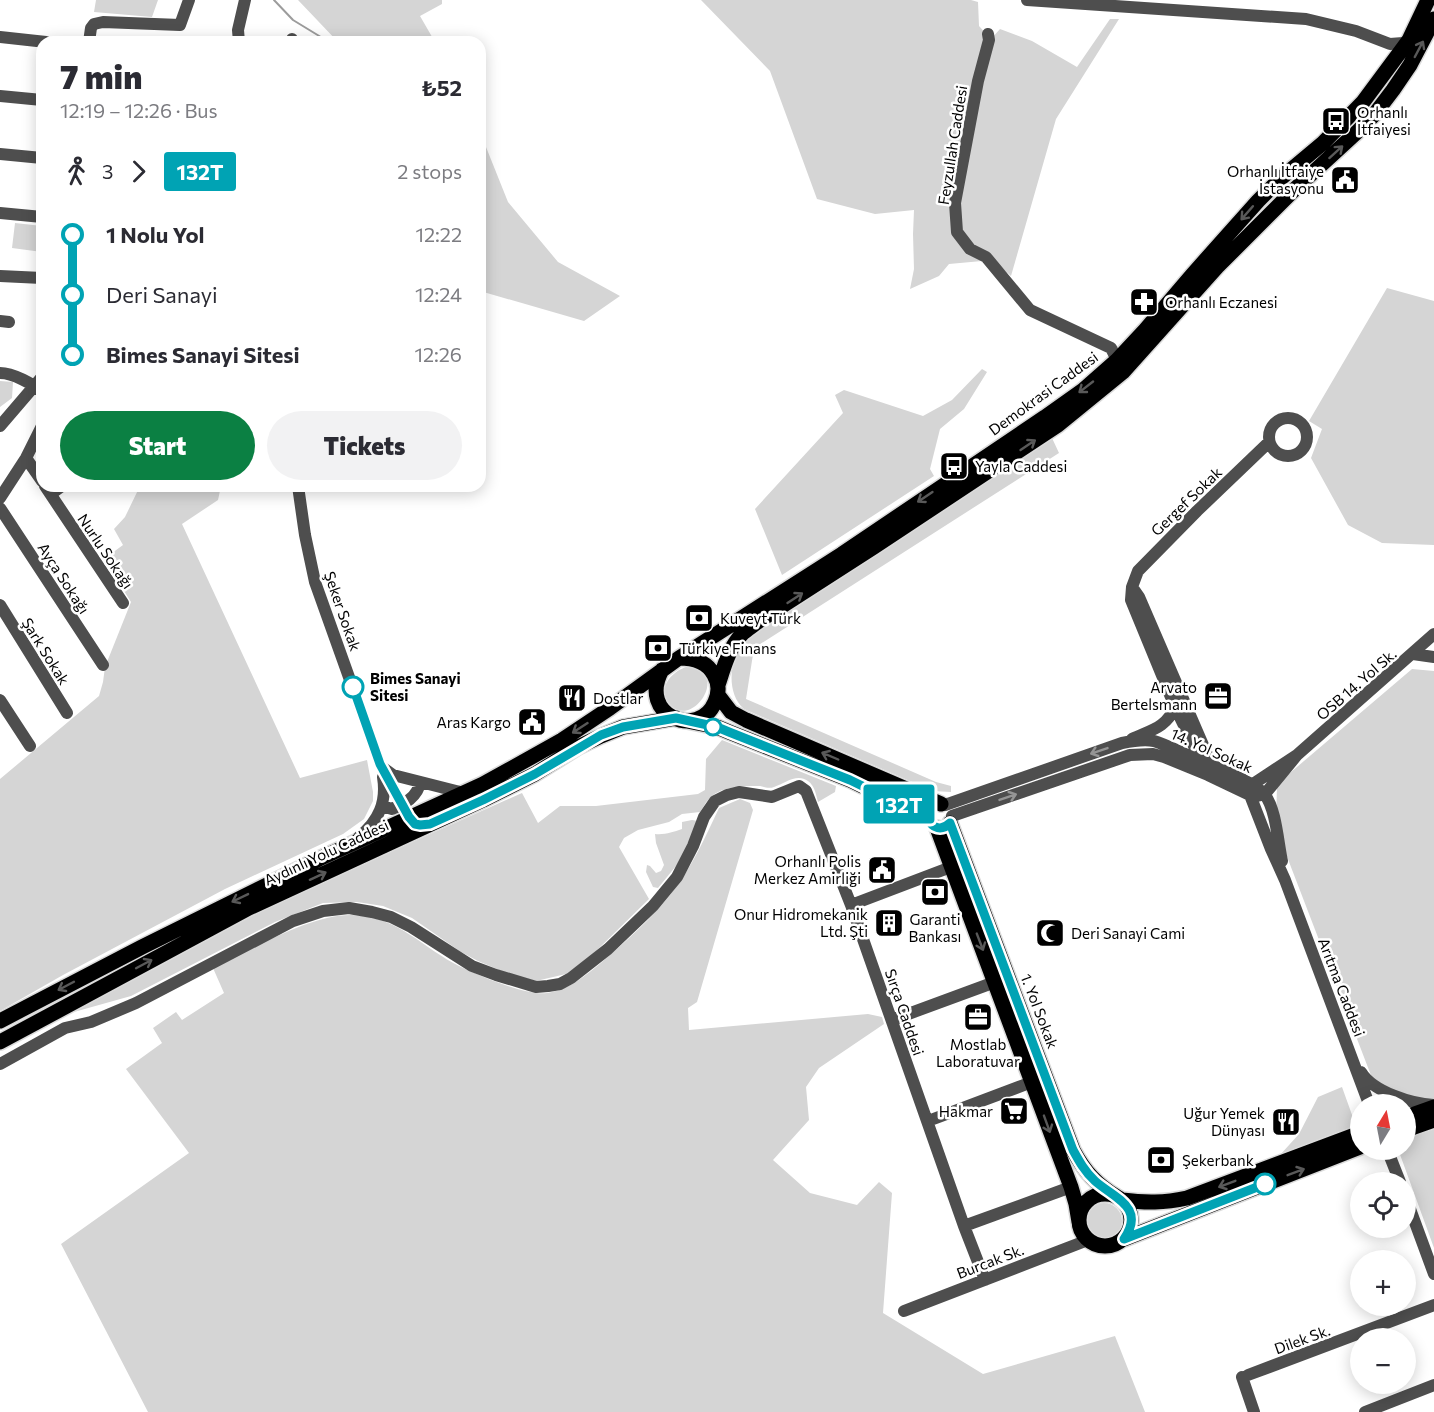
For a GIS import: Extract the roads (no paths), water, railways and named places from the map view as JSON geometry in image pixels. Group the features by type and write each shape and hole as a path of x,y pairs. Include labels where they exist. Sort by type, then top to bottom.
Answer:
{"main road":[{"name":"Demokrasi Caddesi","path":"679,658 842,554 1083,390 1146,330 1258,201 1290,170 1323,143 1364,102 1409,40 1428,0"},
{"name":"Demokrasi Caddesi","path":"718,690 733,647 743,634 759,621 1058,425 1123,372 1217,267 1368,121 1401,78 1420,48 1434,19"},
{"path":"1401,78 1399,71 1401,56 1409,40"},
{"path":"1290,170 1313,172"},
{"path":"853,774 717,727 679,719 663,710 657,701 655,690 662,670 679,658 699,661 708,666 714,675 718,690 731,712 942,816"},
{"name":"Aydınlı Yolu Caddesi","path":"0,1021 142,947 352,843 398,816 464,793 512,768 562,740 621,701 662,670"},
{"path":"679,719 692,720 709,712 718,690"},
{"name":"Aydınlı Yolu Caddesi","path":"0,1042 249,908 398,816 430,824 535,774 601,735 623,727 679,719"},
{"name":"1. Yol Sokak","path":"942,816 951,867 1071,1187 1081,1228 1088,1240"},
{"name":"1. Yol Sokak","path":"942,816 1073,1150 1092,1179 1120,1199"},
{"path":"1416,1113 1434,1106"},
{"path":"1416,1126 1434,1120"},
{"path":"1079,1222 1084,1206 1096,1196 1104,1195 1144,1203 1187,1198 1350,1137"},
{"path":"1088,1240 1102,1246 1110,1246 1350,1151"},
{"path":"1120,1199 1131,1215 1129,1232 1124,1239"}],"street":[{"path":"90,36 94,24 103,22 180,25 189,0"},
{"path":"238,36 244,0"},
{"path":"1027,0 1306,19 1352,30 1390,44 1409,40"},
{"name":"Feyzullah Caddesi","path":"988,34 989,40 974,102 955,203 957,232 970,249 986,257 1030,310 1112,348 1117,360"},
{"path":"0,37 36,41"},
{"path":"1380,40 1391,50 1389,67"},
{"path":"0,96 36,99"},
{"path":"0,154 36,157"},
{"path":"0,213 36,216"},
{"path":"0,276 36,278"},
{"path":"0,373 36,384"},
{"path":"0,425 36,389"},
{"path":"0,498 36,438"},
{"name":"Gergef Sokak","path":"1132,587 1138,571 1197,510 1269,442"},
{"path":"26,458 36,472"},
{"name":"Nurlu Sokağı","path":"49,492 123,603"},
{"name":"Şeker Sokak","path":"299,492 315,582 398,816"},
{"name":"Ayça Sokağı","path":"0,508 103,665"},
{"path":"1132,587 1131,600 1175,707 1200,760 1210,770"},
{"path":"1132,587 1139,597 1210,770"},
{"name":"Şark Sokak","path":"0,605 67,713"},
{"name":"OSB 14. Yol Sk.","path":"1297,755 1434,634"},
{"path":"1413,654 1434,657"},
{"path":"0,700 30,746"},
{"path":"1122,743 1161,725 1171,716 1175,707"},
{"name":"14. Yol Sokak","path":"942,816 1122,743 1140,740 1154,741 1200,760"},
{"name":"14. Yol Sokak","path":"942,816 1130,754 1153,754 1210,770 1251,790 1265,794"},
{"path":"1251,790 1297,755"},
{"path":"1285,880 1273,811 1265,794 1297,755"},
{"path":"380,764 393,775 464,793"},
{"path":"380,764 384,798 398,816"},
{"path":"398,816 401,787 409,782 417,782"},
{"name":"Sırça Caddesi","path":"0,1064 65,1028 91,1022 136,1003 293,921 323,911 349,909 391,917 472,966 536,987 560,984 608,949 653,906 677,878 704,817 715,801 740,792 772,797 799,786 806,791 851,905 984,1280"},
{"name":"14. Yol Sokak","path":"1251,790 1285,880"},
{"path":"352,843 376,820 398,816"},
{"path":"851,905 951,867"},
{"name":"Arıtma Caddesi","path":"1285,880 1365,1094"},
{"path":"892,1020 995,982"},
{"path":"1352,1057 1372,1085 1421,1104 1434,1106"},
{"path":"928,1121 1032,1082"},
{"path":"964,1226 1071,1187"},
{"path":"1416,1225 1434,1274"},
{"name":"Burcak Sk.","path":"904,1311 1088,1240"},
{"name":"Dilek Sk.","path":"1254,1412 1245,1376 1434,1305"},
{"path":"1365,1412 1434,1385"}],"waterway":[{"path":"274,0 293,20 319,36"}],"place":[{"name":"Orhanlı İtfaiyesi","path":"1336,121"},
{"name":"Orhanlı İtfaiye İstasyonu","path":"1345,180"},
{"name":"Orhanlı Eczanesi","path":"1144,302"},
{"name":"Yayla Caddesi","path":"954,466"},
{"name":"Kuveyt Türk","path":"699,618"},
{"name":"Türkiye Finans","path":"658,648"},
{"name":"Bimes Sanayi Sitesi","path":"353,687"},
{"name":"Arvato Bertelsmann","path":"1218,696"},
{"name":"Dostlar","path":"572,698"},
{"name":"Aras Kargo","path":"532,722"},
{"name":"Orhanlı Polis Merkez Amirliği","path":"882,870"},
{"name":"Garanti Bankası","path":"935,892"},
{"name":"Onur Hidromekanik Ltd. Şti","path":"889,923"},
{"name":"Deri Sanayi Cami","path":"1050,933"},
{"name":"Mostlab Laboratuvar","path":"978,1017"},
{"name":"Hakmar","path":"1014,1111"},
{"name":"Uğur Yemek Dünyası","path":"1286,1122"},
{"name":"Şekerbank","path":"1161,1160"}]}
